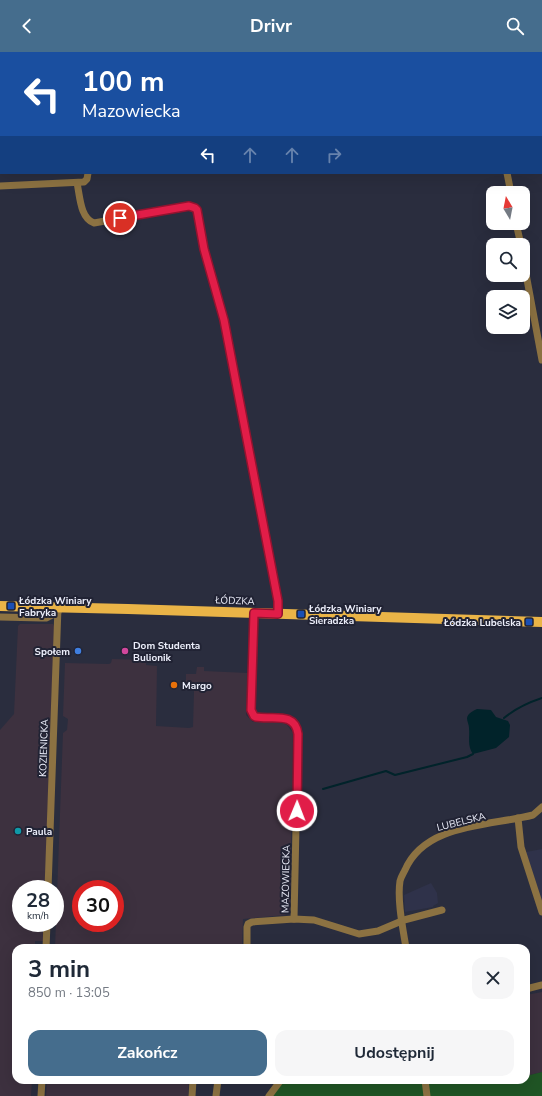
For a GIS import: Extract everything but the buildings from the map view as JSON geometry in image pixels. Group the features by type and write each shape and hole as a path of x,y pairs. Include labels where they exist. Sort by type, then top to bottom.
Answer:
{"main road":[{"name":"ŁÓDZKA","path":"0,606 58,610 254,613 542,622"}],"street":[{"path":"0,186 77,183 84,182 87,179 88,174"},
{"path":"507,174 510,186"},
{"path":"77,183 85,216 90,222 94,223 189,206 197,210 204,249 224,320 278,601 278,614"},
{"path":"527,282 542,360"},
{"path":"0,617 46,618 58,610"},
{"name":"KOZIENICKA","path":"48,880 58,610"},
{"name":"MAZOWIECKA","path":"247,944 247,927 249,923 294,919 298,730 295,724 285,718 258,717 254,716 252,713 254,613"},
{"name":"LUBELSKA","path":"405,944 401,921 400,880 409,860 420,847 436,837 447,833 533,815 542,807"},
{"path":"518,818 521,847 542,912"},
{"path":"294,919 321,921 358,934 378,931 401,921 442,910"},
{"path":"46,944 47,932"},
{"path":"530,988 542,985"},
{"path":"41,1096 42,1084"},
{"path":"192,1096 193,1084"},
{"path":"216,1096 218,1084"},
{"path":"269,1096 278,1084"},
{"path":"426,1084 427,1096"}],"shaded area":[{"path":"20,624 53,624 45,880 12,880 12,932 44,932 43,941 35,941 35,944 12,944 12,1084 32,1084 31,1096 0,1096 0,730 14,714 18,626"},
{"path":"112,659 146,660 146,665 157,666 156,726 189,728 193,727 194,692 193,686 186,685 186,674 196,674 197,667 204,667 204,671 248,673 246,715 253,722 283,722 293,733 290,912 285,915 243,919 242,944 55,944 56,932 64,932 64,880 58,880 63,733 67,730 68,719 63,716 65,663 109,664 111,663"},
{"path":"477,709 491,710 496,717 508,721 510,725 509,737 496,748 473,754 469,745 469,727 467,718 472,711"},
{"path":"542,849 542,902 526,852"},
{"path":"431,883 437,893 438,903 433,907 405,912 404,895"},
{"path":"542,992 542,1072 530,1075 530,994"},
{"path":"47,1084 189,1084 188,1096 46,1096"}],"green space":[{"path":"542,1072 542,1096 272,1096 282,1084 530,1084 530,1075"}],"waterway":[{"path":"504,718 522,706 542,698"},
{"path":"323,789 386,771 395,775 467,757 473,754"}],"place":[{"name":"Łódzka Winiary Fabryka","path":"11,606"},
{"name":"Łódzka Winiary Sieradzka","path":"301,614"},
{"name":"Łódzka Lubelska","path":"529,622"},
{"name":"Społem","path":"78,651"},
{"name":"Dom Studenta Bulionik","path":"125,651"},
{"name":"Margo","path":"174,685"},
{"name":"Paula","path":"18,831"}],"route":[{"path":"120,218 189,206 193,206 197,210 204,249 224,320 278,601 278,614 254,613 251,710 256,717 285,718 295,724 298,730 297,811"}]}
